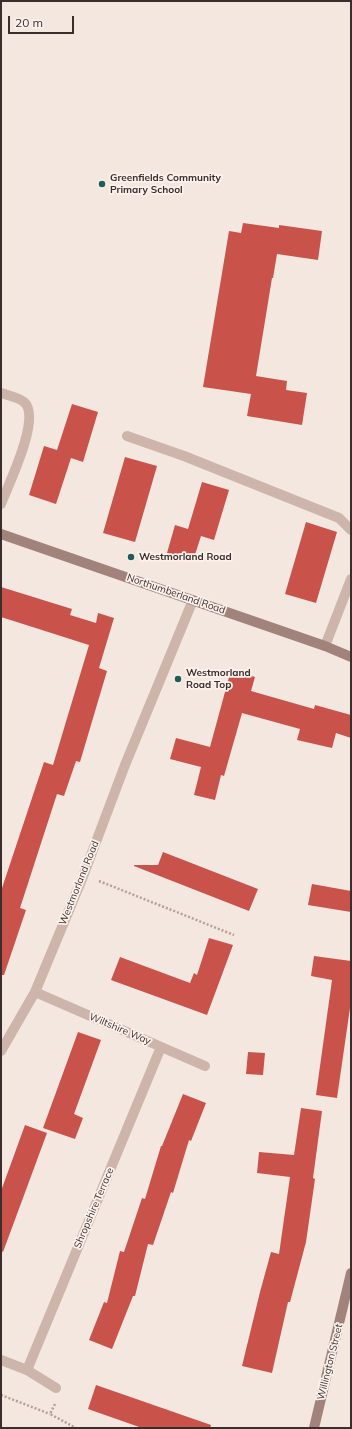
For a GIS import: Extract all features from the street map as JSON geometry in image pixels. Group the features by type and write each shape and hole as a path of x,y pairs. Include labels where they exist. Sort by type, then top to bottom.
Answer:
{"street":[{"path":"1,393 24,402 30,411 27,439 1,504"},
{"path":"127,436 184,456 339,518 351,530"},
{"name":"Northumberland Road","path":"1,534 326,646 351,657"},
{"path":"326,646 351,579"},
{"name":"Westmorland Road","path":"1,1051 35,992 83,875 125,765 193,600"},
{"name":"Wiltshire Way","path":"35,992 205,1066"},
{"name":"Shropshire Terrace","path":"27,1370 161,1046"},
{"name":"Willington Street","path":"314,1428 351,1274"},
{"path":"1,1360 27,1370 56,1388"}],"path":[{"path":"83,875 234,935"},
{"path":"50,1414 61,1390 56,1388"},
{"path":"1,1395 50,1414 76,1428"}],"building":[{"path":"243,223 279,228 279,225 322,231 318,260 277,254 256,376 287,381 286,390 307,393 302,425 247,416 251,394 203,387 229,231 241,233"},
{"path":"72,404 98,412 83,462 71,458 56,504 29,495 44,446 57,450"},
{"path":"125,457 157,466 135,542 103,533"},
{"path":"202,482 229,490 214,540 201,536 193,561 167,553 175,525 188,529"},
{"path":"306,522 337,532 316,603 285,594"},
{"path":"1,587 72,609 70,615 96,623 98,613 114,618 99,668 107,671 80,762 76,761 64,796 57,794 20,908 26,910 4,975 1,975 1,891 44,762 53,765 89,645 1,617"},
{"path":"231,670 255,677 251,691 314,709 315,705 351,715 351,738 336,733 332,748 297,740 300,729 242,713 224,776 221,775 215,800 194,795 201,767 170,759 176,738 210,747"},
{"path":"163,852 258,889 249,911 134,866 158,865"},
{"path":"312,884 351,891 351,912 308,905"},
{"path":"209,938 233,945 207,1015 111,980 120,957 190,983 194,973 197,975"},
{"path":"314,956 351,961 351,1001 337,1098 316,1095 332,980 311,976"},
{"path":"78,1032 101,1040 74,1114 83,1118 75,1139 43,1128"},
{"path":"248,1052 265,1053 263,1075 246,1074"},
{"path":"183,1094 206,1103 191,1141 189,1140 173,1193 171,1192 153,1245 148,1244 135,1296 133,1296 112,1349 89,1340 104,1302 107,1303 120,1251 124,1252 142,1198 145,1199 161,1146"},
{"path":"301,1108 322,1111 313,1178 315,1179 306,1242 290,1302 288,1302 272,1373 242,1366 271,1252 279,1254 290,1177 257,1173 259,1152 294,1155"},
{"path":"25,1125 47,1133 3,1252 1,1251 1,1191"},
{"path":"96,1385 211,1425 210,1428 142,1428 88,1409"}],"place":[{"name":"Greenfields Community Primary School","path":"102,184"},
{"name":"Westmorland Road","path":"131,557"},
{"name":"Westmorland Road Top","path":"178,679"}]}
